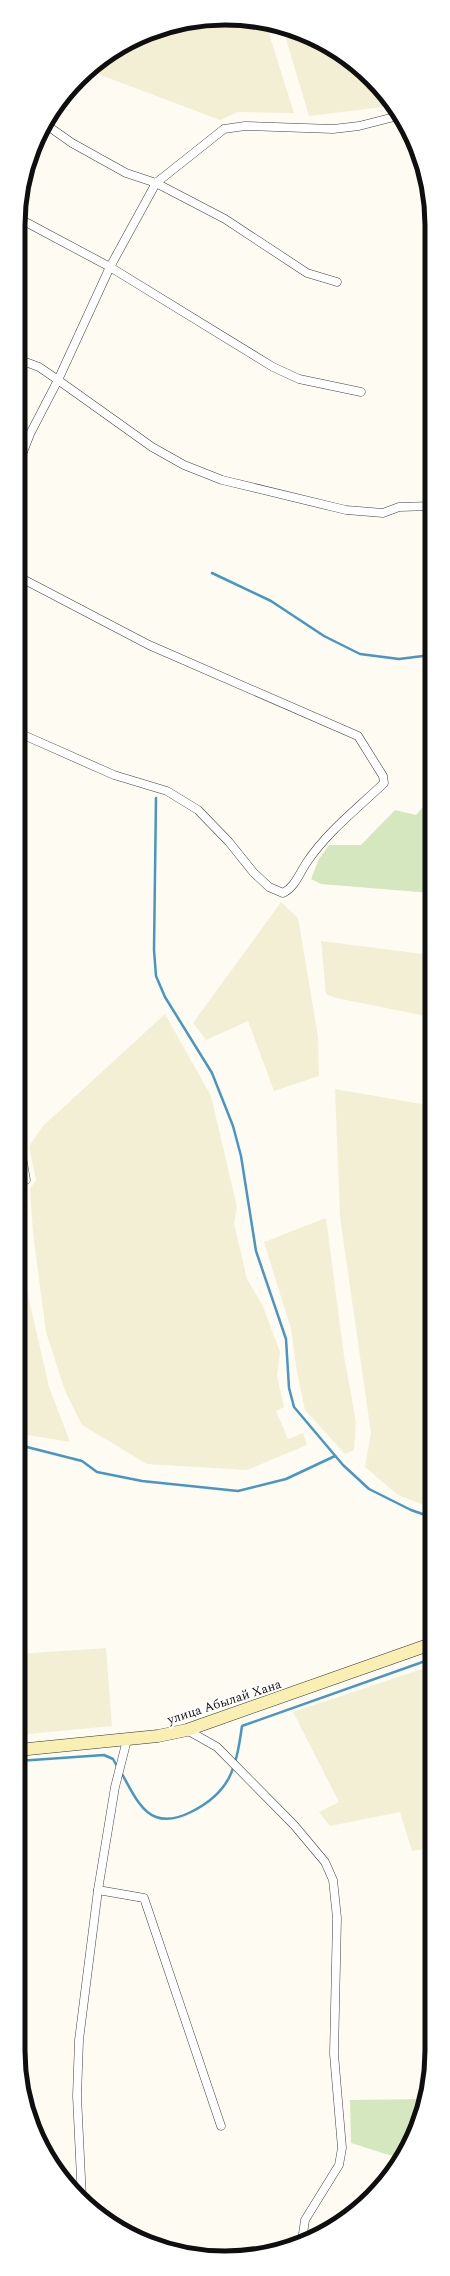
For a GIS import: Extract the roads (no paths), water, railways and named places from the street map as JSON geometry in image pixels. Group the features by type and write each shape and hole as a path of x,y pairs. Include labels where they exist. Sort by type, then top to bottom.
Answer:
{"main road":[{"name":"улица Абылай Хана","path":"25,1749 127,1740 187,1730 425,1646"}],"street":[{"path":"25,448 30,434 58,380 110,268 156,183 224,129 245,126 333,129 359,126 393,117"},
{"path":"51,128 72,143 126,173 156,183 225,219 307,273 337,282"},
{"path":"25,222 110,268 273,367 299,379 361,392"},
{"path":"25,362 39,368 58,380 152,447 184,465 222,480 346,510 383,513 399,507 425,506"},
{"path":"25,580 149,645 358,736 383,776 384,783 328,834 306,863 291,889 283,893 269,887 253,872 229,842 198,810 167,791 114,775 25,736"},
{"path":"25,1174 26,1180"},
{"path":"187,1730 217,1747 294,1825 325,1862 333,1880 337,1918 334,2054 342,2148 338,2165 305,2220 303,2236"},
{"path":"82,2190 77,2096 79,2040 98,1890 115,1787 127,1740"},
{"path":"98,1890 144,1898 221,2126"}],"waterway":[{"path":"212,573 271,601 324,636 360,654 399,659 425,656"},
{"path":"156,798 154,950 156,976 165,997 212,1073 233,1126 241,1156 256,1251 286,1339 289,1388 294,1407 343,1465 369,1489 411,1510 425,1515"},
{"path":"25,1446 82,1461 97,1472 142,1481 238,1491 286,1479 335,1456"},
{"path":"121,1772 140,1804 150,1814 165,1819 183,1815 204,1804 215,1796 223,1787 234,1766 242,1726 425,1661"},
{"path":"25,1761 104,1755 113,1759 118,1768"}]}
